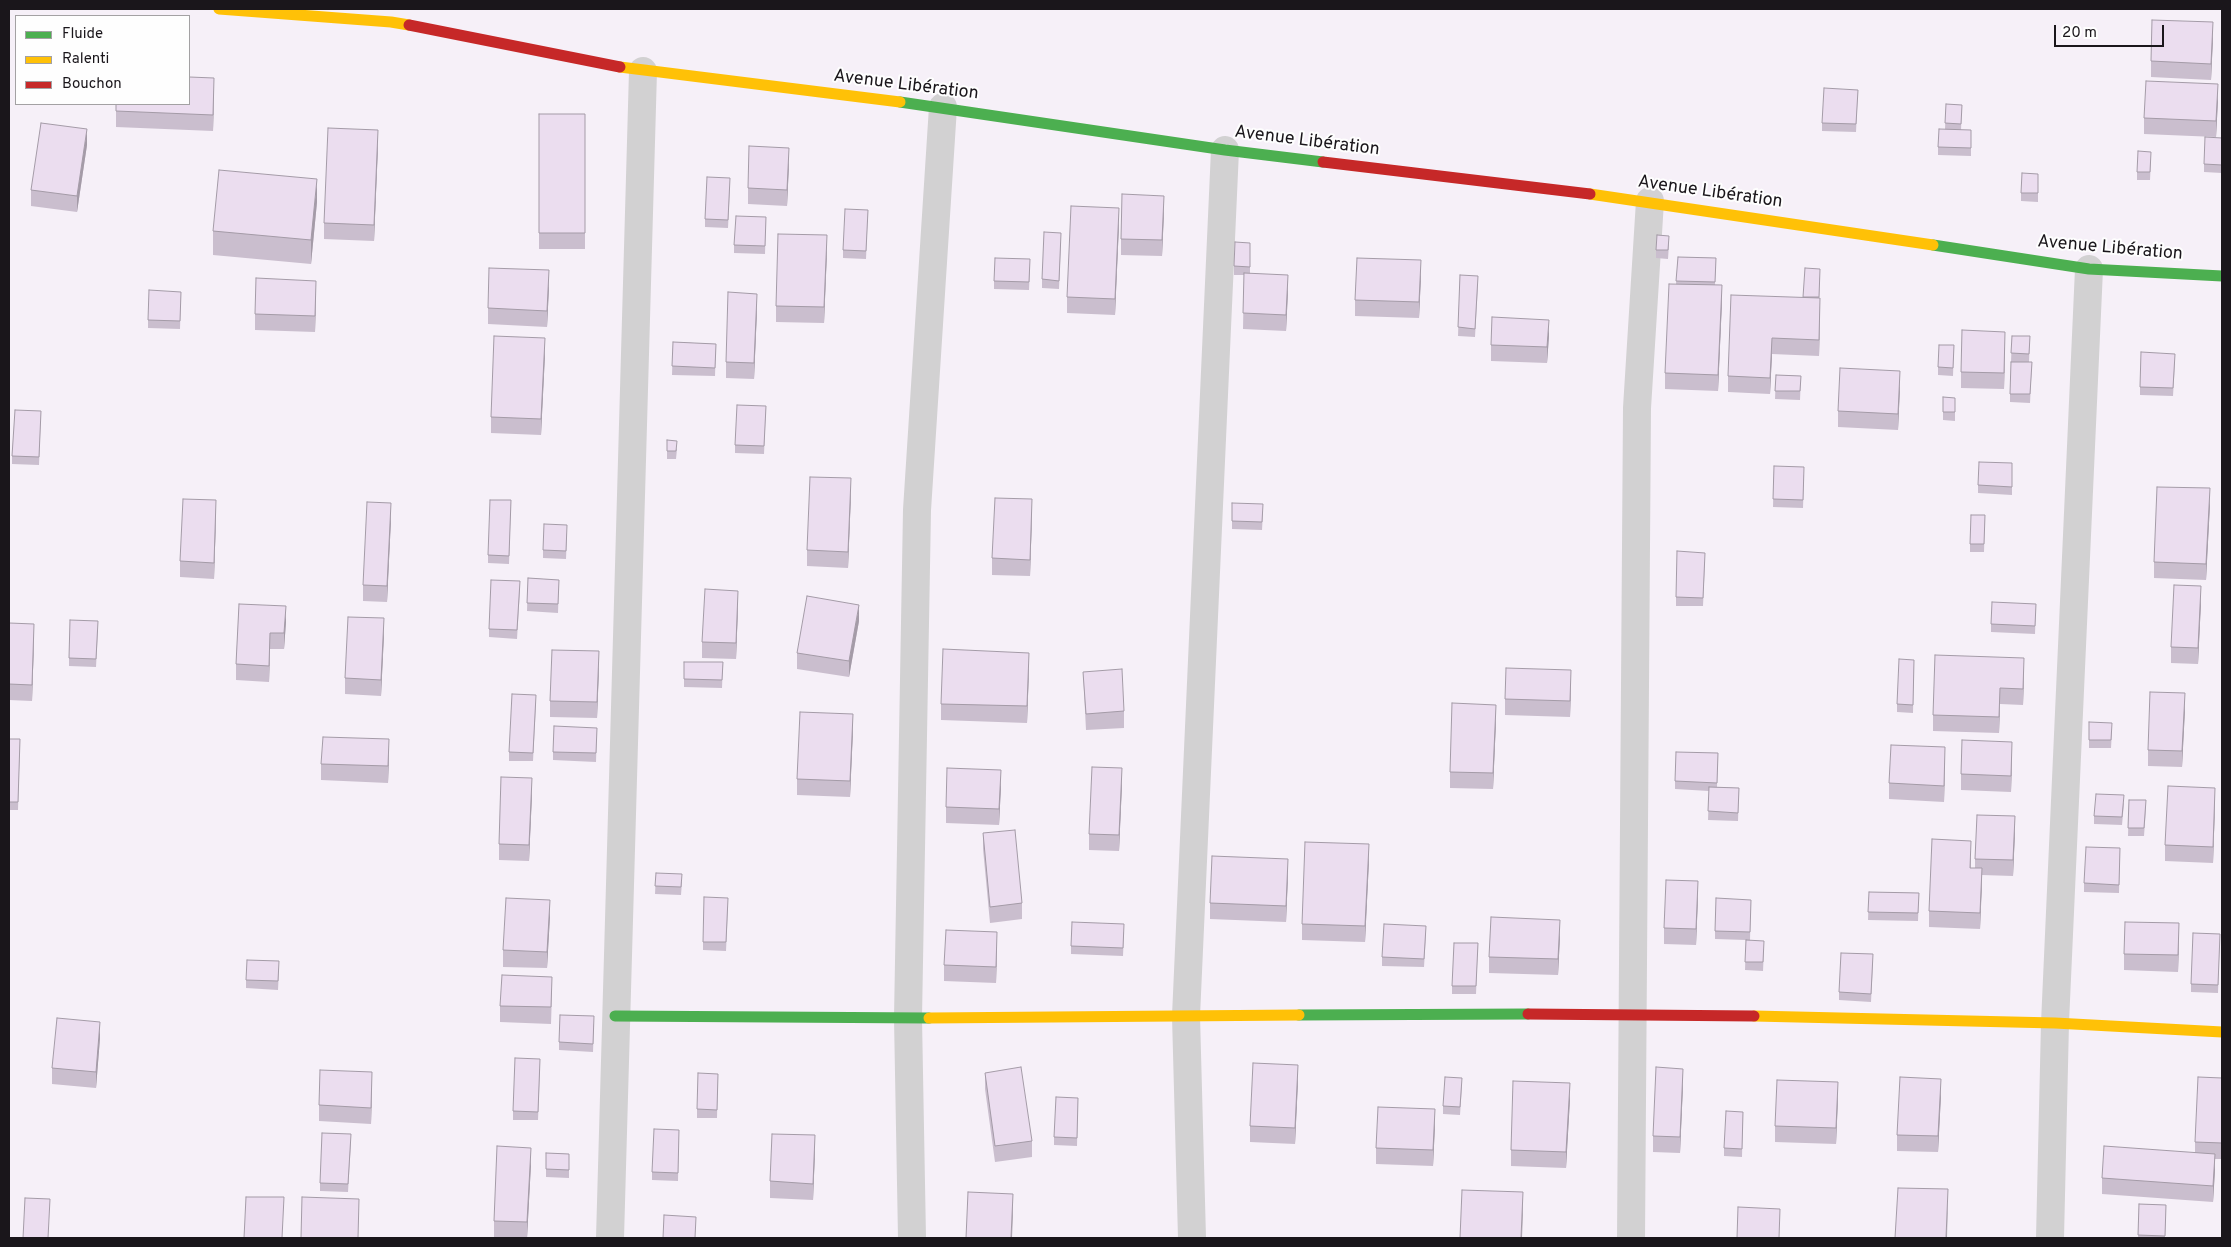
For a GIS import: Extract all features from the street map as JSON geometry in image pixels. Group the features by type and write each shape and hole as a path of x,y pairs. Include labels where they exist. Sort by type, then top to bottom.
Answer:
{"street":[{"name":"Avenue Libération","path":"219,9 391,22 643,71 943,107 1225,150 1650,201 2089,269 2222,276"},
{"path":"391,22 393,9"},
{"path":"610,1238 643,71"},
{"path":"912,1238 908,1018 917,510 943,107"},
{"path":"1192,1238 1186,1016 1225,150"},
{"path":"1631,1238 1637,408 1650,201"},
{"path":"2050,1238 2054,1023 2089,269"},
{"path":"615,1016 908,1018 1634,1013 2054,1023 2222,1032"}],"building":[{"path":"2152,20 2213,22 2211,64 2151,61"},
{"path":"190,77 214,78 213,115 116,111 116,105 190,105"},
{"path":"2146,81 2218,84 2216,121 2144,118"},
{"path":"1824,88 1858,90 1856,124 1822,123"},
{"path":"1946,104 1962,105 1961,124 1945,123"},
{"path":"539,114 585,114 585,233 539,233"},
{"path":"41,123 87,129 77,196 31,190"},
{"path":"328,128 378,130 374,225 324,223"},
{"path":"1939,129 1971,130 1971,148 1938,147"},
{"path":"2205,137 2222,138 2222,165 2204,164"},
{"path":"749,146 789,148 787,190 748,188"},
{"path":"2138,151 2151,152 2150,172 2137,172"},
{"path":"219,170 317,179 311,240 213,231"},
{"path":"2022,173 2038,174 2038,193 2021,193"},
{"path":"707,177 730,178 728,220 705,219"},
{"path":"1122,194 1164,196 1162,240 1121,239"},
{"path":"1071,206 1119,208 1115,299 1067,297"},
{"path":"845,209 868,210 866,251 843,250"},
{"path":"736,216 766,217 765,246 734,245"},
{"path":"1044,232 1061,233 1059,281 1042,279"},
{"path":"778,234 827,235 824,307 776,306"},
{"path":"1657,235 1669,236 1668,250 1656,250"},
{"path":"1235,242 1250,243 1250,267 1234,266"},
{"path":"1678,257 1716,258 1715,282 1676,281"},
{"path":"995,258 1030,259 1029,282 994,281"},
{"path":"1357,258 1421,260 1419,302 1355,300"},
{"path":"489,268 549,270 547,311 488,308"},
{"path":"1805,268 1820,269 1819,297 1803,297"},
{"path":"1244,273 1288,275 1286,315 1243,313"},
{"path":"1460,275 1478,276 1475,329 1458,327"},
{"path":"256,278 316,281 315,316 255,314"},
{"path":"1669,284 1722,285 1718,375 1665,373"},
{"path":"149,290 181,292 180,321 148,320"},
{"path":"728,292 757,294 754,363 726,362"},
{"path":"1731,295 1820,298 1819,340 1772,338 1770,378 1728,376"},
{"path":"1492,317 1549,320 1547,347 1491,345"},
{"path":"1962,330 2005,332 2004,373 1961,372"},
{"path":"494,336 545,338 541,419 491,417"},
{"path":"2012,336 2030,336 2029,354 2011,353"},
{"path":"673,342 716,344 715,368 672,366"},
{"path":"1939,345 1954,345 1953,368 1938,367"},
{"path":"2141,352 2175,354 2173,388 2140,387"},
{"path":"2011,362 2032,362 2030,394 2010,394"},
{"path":"1840,368 1900,371 1898,414 1838,411"},
{"path":"1776,375 1801,376 1800,391 1775,391"},
{"path":"1943,397 1955,398 1955,412 1943,412"},
{"path":"737,405 766,406 764,446 735,445"},
{"path":"15,410 41,411 39,457 12,456"},
{"path":"667,440 677,441 676,451 667,451"},
{"path":"1979,462 2012,463 2012,487 1978,485"},
{"path":"1774,466 1804,467 1803,500 1773,499"},
{"path":"810,477 851,478 848,552 807,550"},
{"path":"2157,487 2210,488 2206,564 2154,562"},
{"path":"995,498 1032,499 1030,560 992,558"},
{"path":"183,499 216,500 214,563 180,561"},
{"path":"490,500 511,500 509,556 488,555"},
{"path":"367,502 391,503 387,586 363,585"},
{"path":"1232,503 1263,504 1262,522 1232,521"},
{"path":"1971,515 1985,515 1984,544 1970,544"},
{"path":"544,524 567,525 566,551 543,550"},
{"path":"1677,551 1705,553 1703,598 1676,597"},
{"path":"528,578 559,580 558,604 527,603"},
{"path":"491,580 520,581 517,630 489,629"},
{"path":"2174,585 2201,586 2198,648 2171,647"},
{"path":"705,589 738,591 736,643 702,642"},
{"path":"807,596 859,605 849,661 797,653"},
{"path":"1992,602 2036,604 2035,626 1991,624"},
{"path":"239,604 286,606 284,633 270,633 269,666 236,664"},
{"path":"348,617 384,618 381,680 345,678"},
{"path":"70,620 98,621 96,659 69,658"},
{"path":"9,623 34,624 32,685 9,684"},
{"path":"943,649 1029,653 1027,706 941,704"},
{"path":"552,650 599,651 597,702 550,701"},
{"path":"1935,655 2024,658 2023,689 2000,688 1999,717 1933,715"},
{"path":"1899,659 1914,660 1913,705 1897,704"},
{"path":"684,662 723,662 722,680 684,679"},
{"path":"1506,668 1571,670 1570,701 1505,699"},
{"path":"1122,669 1124,711 1086,714 1083,672"},
{"path":"2150,692 2185,693 2182,751 2148,750"},
{"path":"512,694 536,695 533,753 509,752"},
{"path":"1452,703 1496,705 1493,773 1450,772"},
{"path":"800,712 853,714 850,781 797,779"},
{"path":"2089,722 2112,723 2111,740 2089,740"},
{"path":"554,726 597,728 596,753 553,752"},
{"path":"323,737 389,739 388,766 321,764"},
{"path":"9,739 20,739 18,802 9,802"},
{"path":"1962,740 2012,742 2011,776 1961,774"},
{"path":"1891,745 1945,747 1944,786 1889,783"},
{"path":"1676,752 1718,753 1717,783 1675,781"},
{"path":"1092,767 1122,768 1119,835 1089,834"},
{"path":"947,768 1001,770 999,809 946,807"},
{"path":"501,777 532,778 529,845 499,844"},
{"path":"2168,786 2215,788 2213,847 2165,845"},
{"path":"1709,787 1739,788 1738,813 1708,811"},
{"path":"2096,794 2124,795 2122,817 2094,816"},
{"path":"2129,800 2146,800 2144,828 2128,828"},
{"path":"1977,815 2015,816 2013,860 1975,859"},
{"path":"1015,830 1022,903 990,907 983,833"},
{"path":"1932,839 1971,841 1970,868 1982,868 1980,913 1929,911"},
{"path":"1305,842 1369,844 1365,926 1302,924"},
{"path":"2086,847 2120,848 2119,885 2084,883"},
{"path":"1212,856 1288,859 1286,906 1210,903"},
{"path":"656,873 682,874 681,887 655,886"},
{"path":"1666,880 1698,881 1696,929 1664,928"},
{"path":"1869,892 1919,893 1918,913 1868,912"},
{"path":"704,897 728,898 726,942 703,942"},
{"path":"506,898 550,900 547,952 503,950"},
{"path":"1716,898 1751,900 1750,932 1715,931"},
{"path":"1491,917 1560,920 1558,959 1489,957"},
{"path":"1072,922 1124,924 1123,948 1071,946"},
{"path":"2125,922 2179,923 2178,955 2124,954"},
{"path":"1384,924 1426,926 1424,959 1382,957"},
{"path":"946,930 997,932 996,967 944,965"},
{"path":"2193,933 2220,934 2218,985 2191,984"},
{"path":"1746,940 1764,941 1763,962 1745,962"},
{"path":"1454,943 1478,943 1476,986 1452,986"},
{"path":"1841,953 1873,954 1871,994 1839,992"},
{"path":"247,960 279,961 278,981 246,980"},
{"path":"502,975 552,977 551,1007 500,1006"},
{"path":"560,1015 594,1016 593,1044 559,1042"},
{"path":"57,1018 100,1022 96,1072 52,1068"},
{"path":"515,1058 540,1059 538,1112 513,1111"},
{"path":"1253,1063 1298,1065 1295,1128 1250,1126"},
{"path":"1021,1067 1032,1141 995,1146 985,1073"},
{"path":"1656,1067 1683,1069 1680,1137 1653,1136"},
{"path":"320,1070 372,1072 371,1108 319,1105"},
{"path":"698,1073 718,1074 717,1110 697,1109"},
{"path":"1445,1077 1462,1078 1460,1107 1443,1106"},
{"path":"1900,1077 1941,1079 1938,1136 1897,1135"},
{"path":"2198,1077 2222,1078 2222,1143 2195,1142"},
{"path":"1777,1080 1838,1082 1836,1128 1775,1126"},
{"path":"1513,1081 1570,1083 1566,1152 1511,1150"},
{"path":"1056,1097 1078,1098 1077,1138 1054,1137"},
{"path":"1378,1107 1435,1109 1433,1150 1376,1148"},
{"path":"1726,1111 1743,1112 1742,1149 1724,1148"},
{"path":"654,1129 679,1130 678,1173 652,1172"},
{"path":"322,1133 351,1134 348,1184 320,1183"},
{"path":"772,1134 815,1135 813,1184 770,1181"},
{"path":"497,1146 531,1148 527,1222 494,1221"},
{"path":"2104,1146 2215,1154 2213,1186 2102,1178"},
{"path":"546,1153 569,1154 569,1170 546,1169"},
{"path":"1898,1188 1948,1189 1946,1238 1895,1238"},
{"path":"1462,1190 1523,1192 1521,1238 1460,1238"},
{"path":"968,1192 1013,1194 1011,1238 966,1238"},
{"path":"246,1197 284,1197 282,1238 244,1238"},
{"path":"302,1197 359,1199 358,1238 301,1238"},
{"path":"25,1198 50,1199 48,1238 23,1238"},
{"path":"2139,1204 2166,1205 2165,1236 2138,1235"},
{"path":"1738,1207 1780,1209 1779,1238 1737,1238"},
{"path":"664,1215 696,1217 695,1238 663,1238"}],"traffic: fast":[{"path":"900,102 1225,150 1323,162"},
{"path":"1933,245 2089,269 2222,276"},
{"path":"1299,1015 1528,1014"},
{"path":"615,1016 929,1018"}],"traffic: slow":[{"path":"219,9 409,25"},
{"path":"620,67 900,102"},
{"path":"1590,194 1933,245"},
{"path":"929,1018 1299,1015"},
{"path":"1754,1016 2055,1023 2222,1032"}],"traffic: jam":[{"path":"409,25 620,67"},
{"path":"1323,162 1590,194"},
{"path":"1528,1014 1754,1016"}]}
